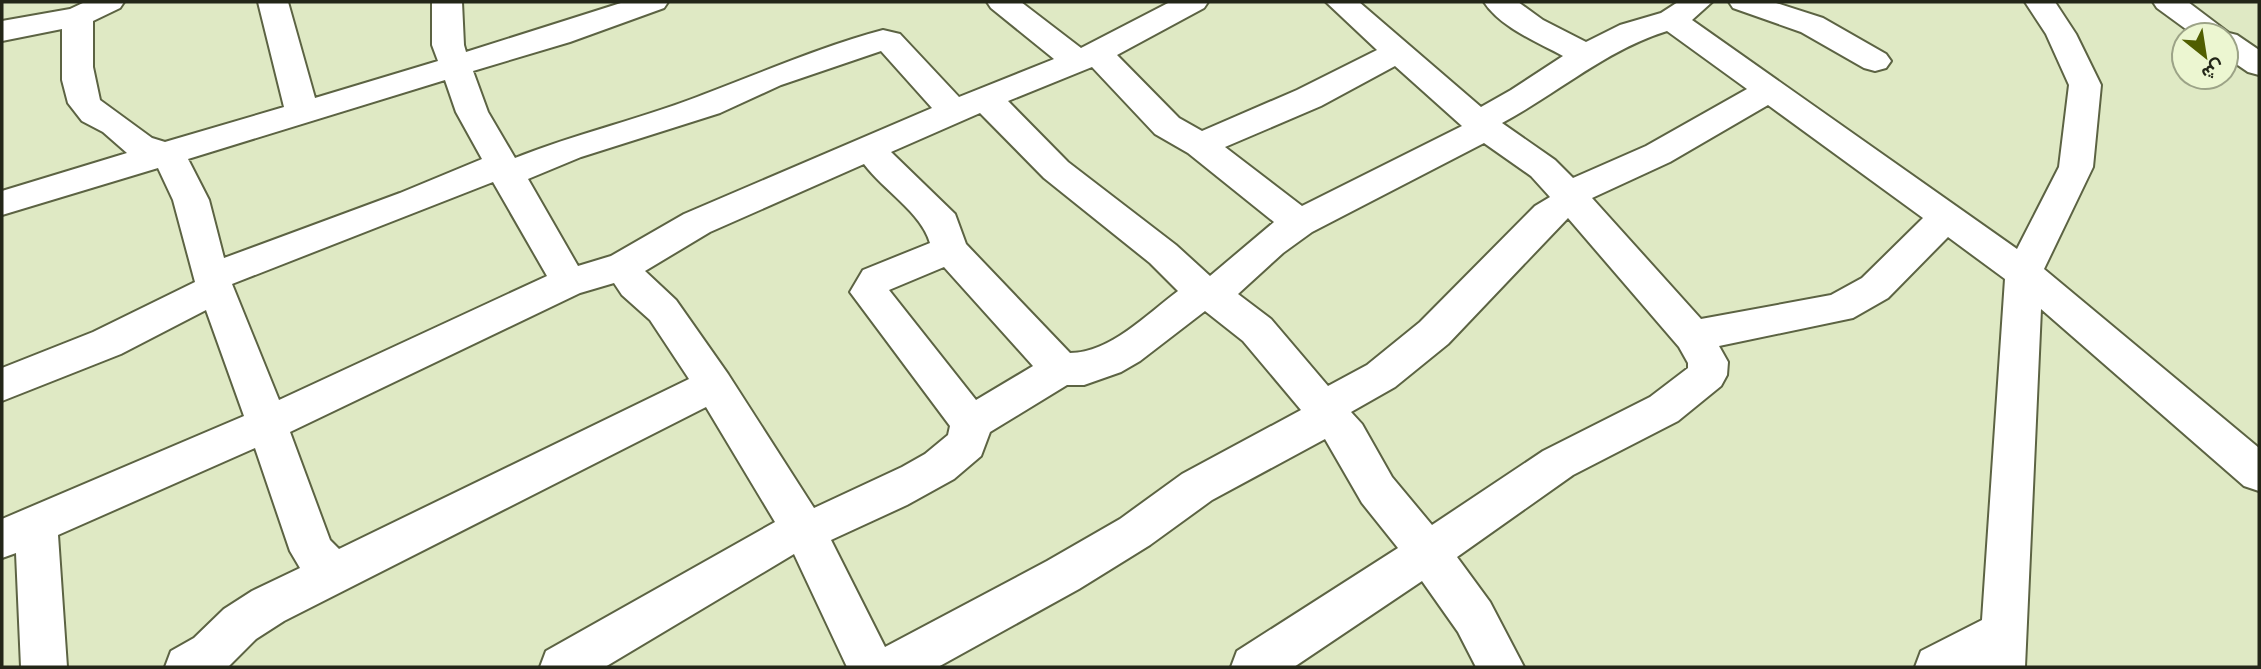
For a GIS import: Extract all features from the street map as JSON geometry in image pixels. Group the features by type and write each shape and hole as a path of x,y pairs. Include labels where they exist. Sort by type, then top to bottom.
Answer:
{"street":[{"path":"2,32 78,17 109,2"},
{"path":"273,2 302,111"},
{"path":"447,2 446,30 472,112 569,282"},
{"path":"2,203 559,35 653,2"},
{"path":"1002,2 1087,57 1167,126 1200,145 1299,223"},
{"path":"44,667 19,533 265,425 569,282 623,267 697,223 969,104 1087,57 1193,2"},
{"path":"1254,667 1428,554 1525,484 1558,463 1664,410 1707,375 1707,362 1693,336 1543,169 1482,125 1341,2"},
{"path":"1499,2 1532,27 1586,55"},
{"path":"1744,2 1812,25 1875,61"},
{"path":"1938,667 2003,650 2024,273 2076,167 2085,85 2061,34 2040,2"},
{"path":"2168,2 2196,21"},
{"path":"563,667 783,538 805,532 933,471 956,456 967,444 971,423 1060,369 1084,369 1107,361 1126,350 1195,298 1213,295 1270,244 1299,223 1482,125 1586,55 1680,9 1770,90 2024,273 2259,473"},
{"path":"78,17 79,96 91,112 116,125 138,147 151,153 169,154"},
{"path":"2,384 107,343 214,283 503,170 708,105 770,78 883,40 889,41 1155,248 1194,284 1213,295 1257,330 1324,407 1360,455 1377,490 1474,617 1501,667"},
{"path":"1200,145 1309,98 1398,52"},
{"path":"2240,52 2259,65"},
{"path":"894,667 1063,575 1135,532 1197,487 1310,427 1320,419 1324,407 1381,376 1434,333 1548,215 1571,199 1658,155 1770,90"},
{"path":"869,147 888,172 942,223 950,250 1060,369"},
{"path":"169,154 191,200 214,283 235,333 265,425 312,551 333,574"},
{"path":"1693,336 1840,308 1875,288 1946,217"},
{"path":"950,250 876,280 869,292 971,423"},
{"path":"623,267 635,285 663,310 805,532 871,667"},
{"path":"188,667 210,653 240,624 268,606 714,386"}]}
